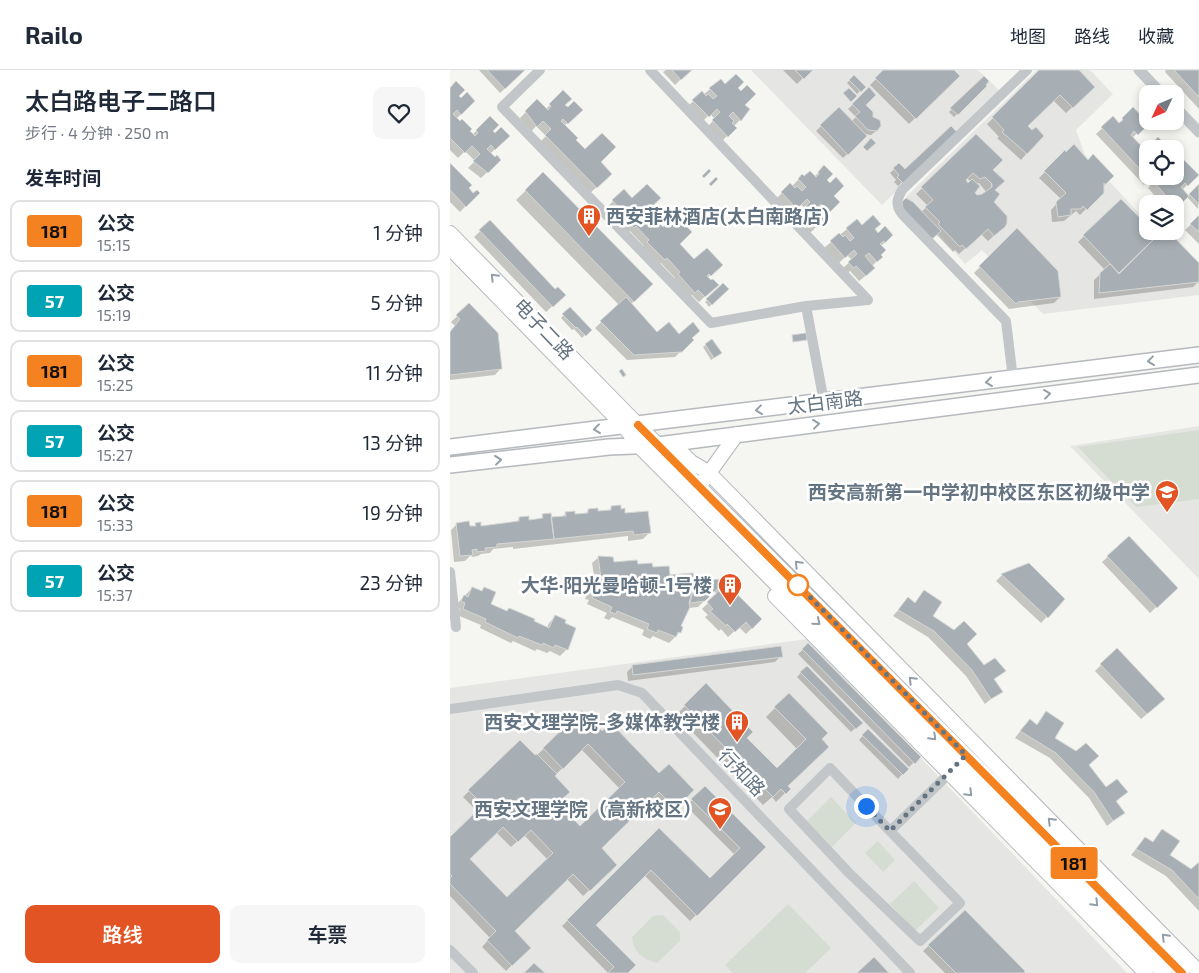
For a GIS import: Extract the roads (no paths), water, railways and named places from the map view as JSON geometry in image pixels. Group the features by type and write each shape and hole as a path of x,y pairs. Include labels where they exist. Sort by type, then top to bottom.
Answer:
{"main road":[{"name":"电子二路","path":"450,233 631,425"},
{"name":"电子二路","path":"450,248 631,425"},
{"name":"太白南路","path":"450,447 1199,355"},
{"name":"太白南路","path":"450,465 665,444 1199,375"},
{"path":"631,425 708,472 1199,972"},
{"path":"631,425 633,446 958,764 1164,973"},
{"path":"700,487 708,472 737,434"},
{"path":"665,444 700,487 958,764 1146,973"},
{"path":"958,764 1182,973"}],"street":[{"path":"540,70 502,107 711,323 806,306 868,300 650,70"},
{"path":"1013,379 1006,321 902,214 897,208 897,199 902,190 1027,70"},
{"path":"1139,70 1153,85"},
{"path":"1184,116 1199,132"},
{"path":"806,306 824,402"},
{"path":"450,572 456,627"},
{"name":"行知路","path":"450,709 618,685 642,693 910,973"},
{"path":"890,831 958,764"},
{"path":"830,768 890,831 960,904 920,941 849,873 789,809 830,768"},
{"path":"450,950 473,973"}],"place":[{"name":"西安菲林酒店(太白南路店)","path":"589,237"},
{"name":"西安高新第一中学初中校区东区初级中学","path":"1167,513"},
{"name":"大华·阳光曼哈顿-1号楼","path":"730,606"},
{"name":"西安文理学院-多媒体教学楼","path":"737,743"},
{"name":"西安文理学院（高新校区）","path":"720,830"}]}
